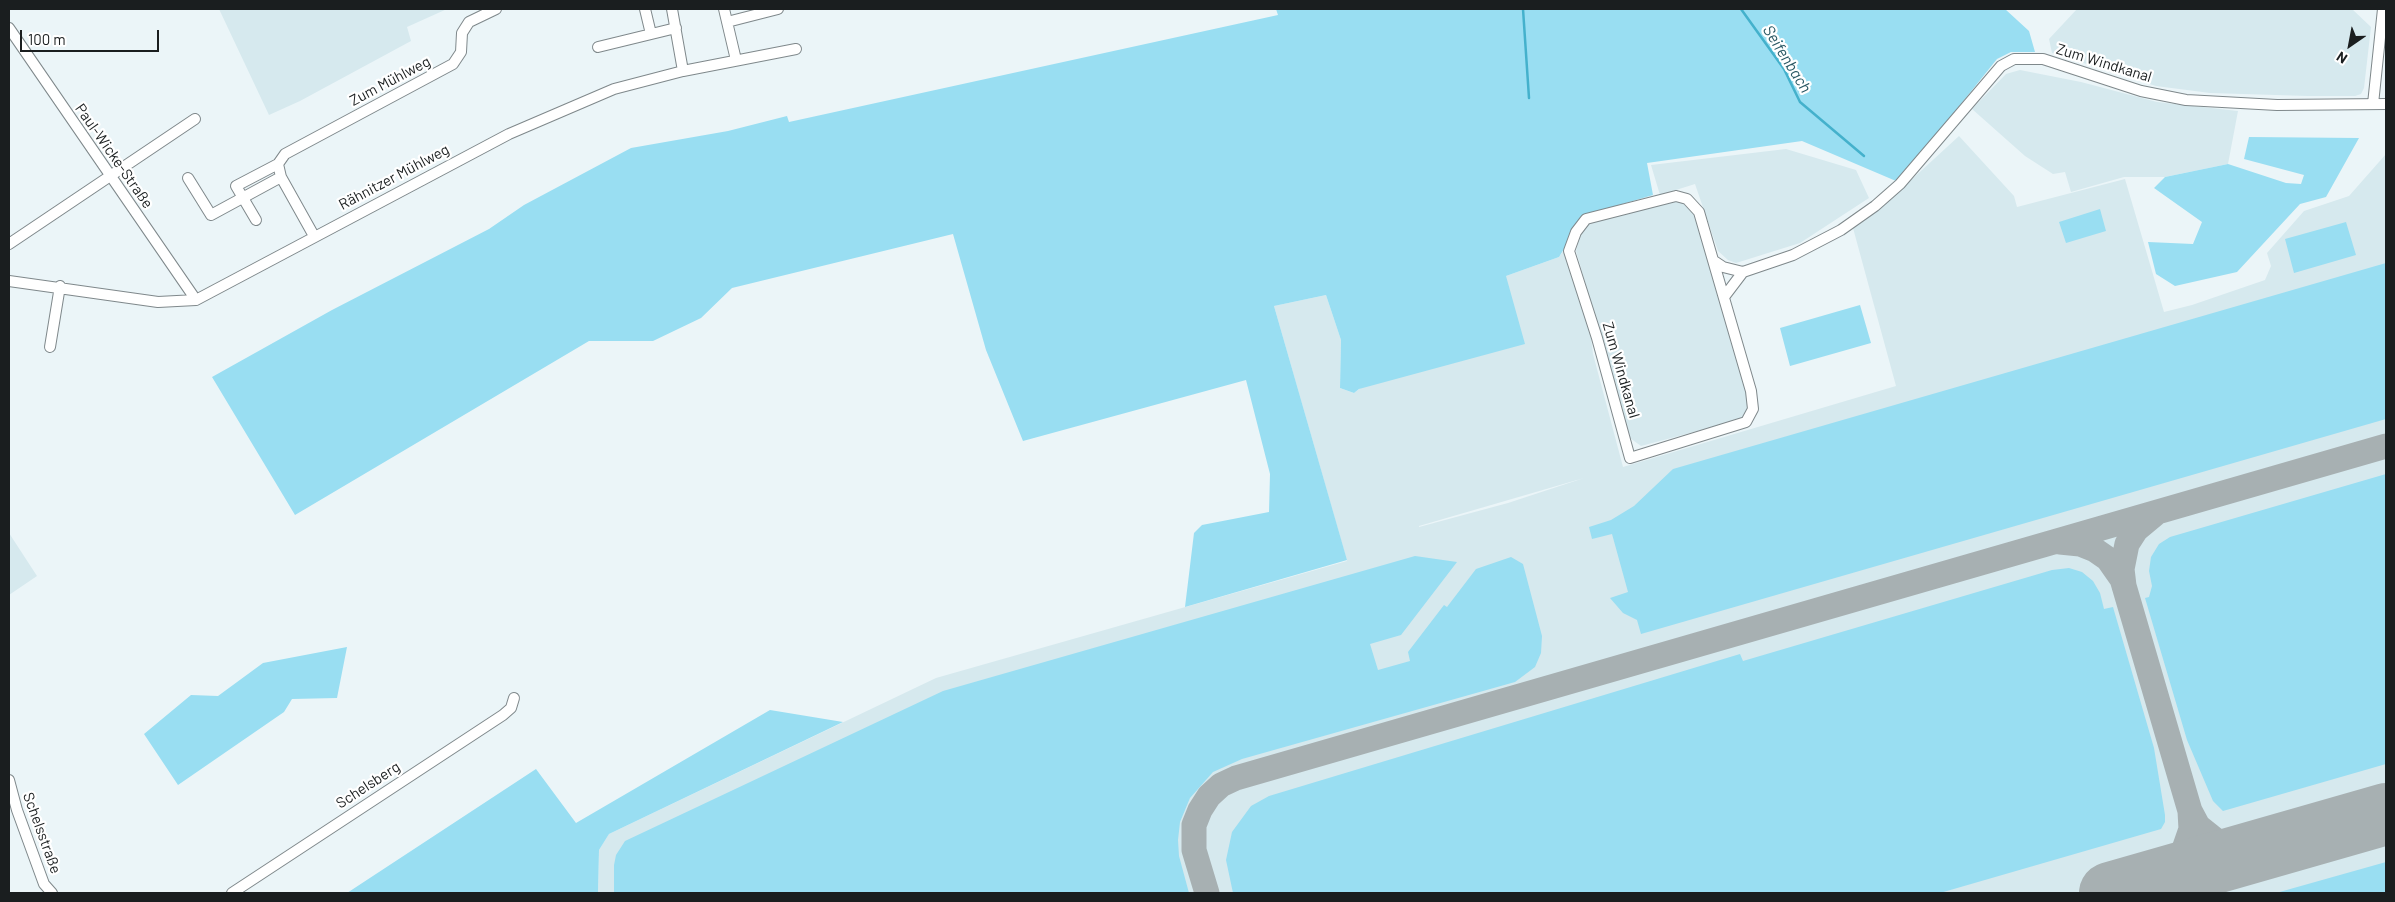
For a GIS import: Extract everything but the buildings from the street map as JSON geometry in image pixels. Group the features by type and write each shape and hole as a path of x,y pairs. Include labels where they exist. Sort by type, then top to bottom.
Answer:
{"street":[{"name":"Zum Mühlweg","path":"242,197 236,186 278,164 285,154 452,64 461,52 462,33 469,22 496,9"},
{"path":"645,9 651,34"},
{"path":"672,9 683,71"},
{"path":"724,9 736,60"},
{"path":"727,22 778,9"},
{"path":"2373,104 2383,9"},
{"name":"Paul-Wicke-Straße","path":"9,28 109,177 196,300"},
{"path":"598,47 676,28"},
{"name":"Rähnitzer Mühlweg","path":"9,281 60,286 158,302 196,300 509,134 614,89 683,71 796,49"},
{"name":"Zum Windkanal","path":"1743,272 1787,257 1818,242 1875,206 1915,167 2001,66 2014,59 2043,59 2141,91 2186,100 2277,105 2386,104"},
{"path":"9,244 195,119"},
{"path":"278,164 281,177 314,236"},
{"path":"188,178 211,215 281,177"},
{"name":"Zum Windkanal","path":"1676,196 1687,199 1700,212 1724,297 1751,391 1753,409 1746,422 1630,458 1597,338 1569,251 1576,232 1586,219 1676,196"},
{"path":"242,197 256,220"},
{"path":"1714,261 1723,267 1743,272 1724,297"},
{"path":"50,347 60,286"},
{"name":"Schelsberg","path":"232,893 503,716 510,708 514,698"},
{"name":"Schelsstraße","path":"9,780 16,810 44,884 52,893"}],"shaded area":[{"path":"219,9 447,9 407,27 411,41 300,101 269,115"},
{"path":"1276,9 2005,9 2029,31 2035,52 2011,52 1997,59 1912,165 1896,181 1802,141 1647,163 1653,195 1585,215 1559,257 1506,276 1525,344 1359,389 1354,393 1340,388 1341,340 1326,295 1274,306 1347,560 1185,607 1194,533 1202,525 1269,512 1270,474 1246,380 1023,441 986,350 953,234 732,288 701,318 653,341 589,341 295,515 212,377 332,310 489,229 524,205 631,148 728,131 787,116 789,122 1278,15"},
{"path":"2077,9 2352,9 2371,27 2364,88 2361,94 2355,96 2308,96 2210,93 2156,86 2052,53 2049,39"},
{"path":"2020,70 2081,82 2157,102 2238,111 2228,164 2165,177 2124,177 2071,192 2065,172 2053,174 2025,156 1972,109 2006,74"},
{"path":"1959,136 2014,196 2017,207 2125,179 2164,312 2192,305 2265,280 2271,266 2267,253 2304,211 2349,196 2386,154 2386,893 598,893 599,850 609,834 936,678 1347,561 1274,306 1326,295 1341,340 1340,388 1354,393 1506,276 1559,257 1564,250 1590,330 1593,354 1623,467 1896,386 1853,228 1897,193","holes":["1584,478 1508,503 1419,527"]},
{"path":"2249,137 2359,138 2326,197 2300,204 2237,272 2175,286 2156,274 2148,242 2193,244 2202,222 2154,188 2165,177 2228,164 2286,183 2301,184 2304,175 2244,159"},
{"path":"1786,149 1856,170 1869,198 1800,243 1736,263 1728,260 1718,251 1695,184 1660,195 1651,165"},
{"path":"1676,201 1683,203 1696,215 1748,394 1749,406 1746,415 1739,420 1641,446 1630,438 1576,251 1581,231 1591,222"},
{"path":"2100,209 2106,231 2066,243 2059,222"},
{"path":"2346,222 2356,255 2294,273 2285,239"},
{"path":"2386,263 2386,419 1641,634 1637,620 1623,613 1610,598 1628,592 1612,534 1592,539 1589,527 1611,520 1634,506 1673,469"},
{"path":"1860,305 1871,343 1790,366 1780,328"},
{"path":"2386,474 2386,764 2223,811 2213,801 2187,740 2145,598 2149,597 2152,586 2149,571 2151,557 2159,544 2170,537"},
{"path":"9,533 37,576 9,595"},
{"path":"1415,556 1457,562 1401,635 1370,644 1378,670 1410,661 1408,652 1444,605 1447,607 1476,569 1511,557 1523,564 1542,636 1541,653 1535,667 1515,682 1242,759 1213,772 1190,798 1180,822 1179,856 1189,893 614,893 616,855 625,841 943,691"},
{"path":"2069,568 2082,572 2093,581 2100,593 2104,609 2113,607 2154,748 2165,815 2165,822 2161,829 1940,893 1233,893 1226,860 1232,832 1251,806 1269,796 1740,654 1743,661 2052,570"},
{"path":"347,647 337,698 292,699 284,712 178,785 144,734 191,695 218,696 263,663"},
{"path":"770,710 843,722 609,834 599,850 598,893 347,893 536,769 576,823"},
{"path":"2386,862 2386,893 2276,893"}],"waterway":[{"path":"1523,9 1529,98"},
{"name":"Seifenbach","path":"1741,9 1784,69 1800,102 1864,156"}],"taxiway":[{"path":"1207,893 1194,850 1194,825 1200,810 1209,796 1221,785 1236,778 2386,446"},
{"path":"2124,586 2122,569 2127,544 2136,530 2154,515"},
{"path":"2060,542 2080,544 2095,550 2108,559 2122,579 2190,811 2191,829 2183,852 2168,871 2149,882"},
{"path":"2190,811 2198,826 2218,842 2240,850 2262,849"}],"runway":[{"path":"2110,893 2386,814"}]}
